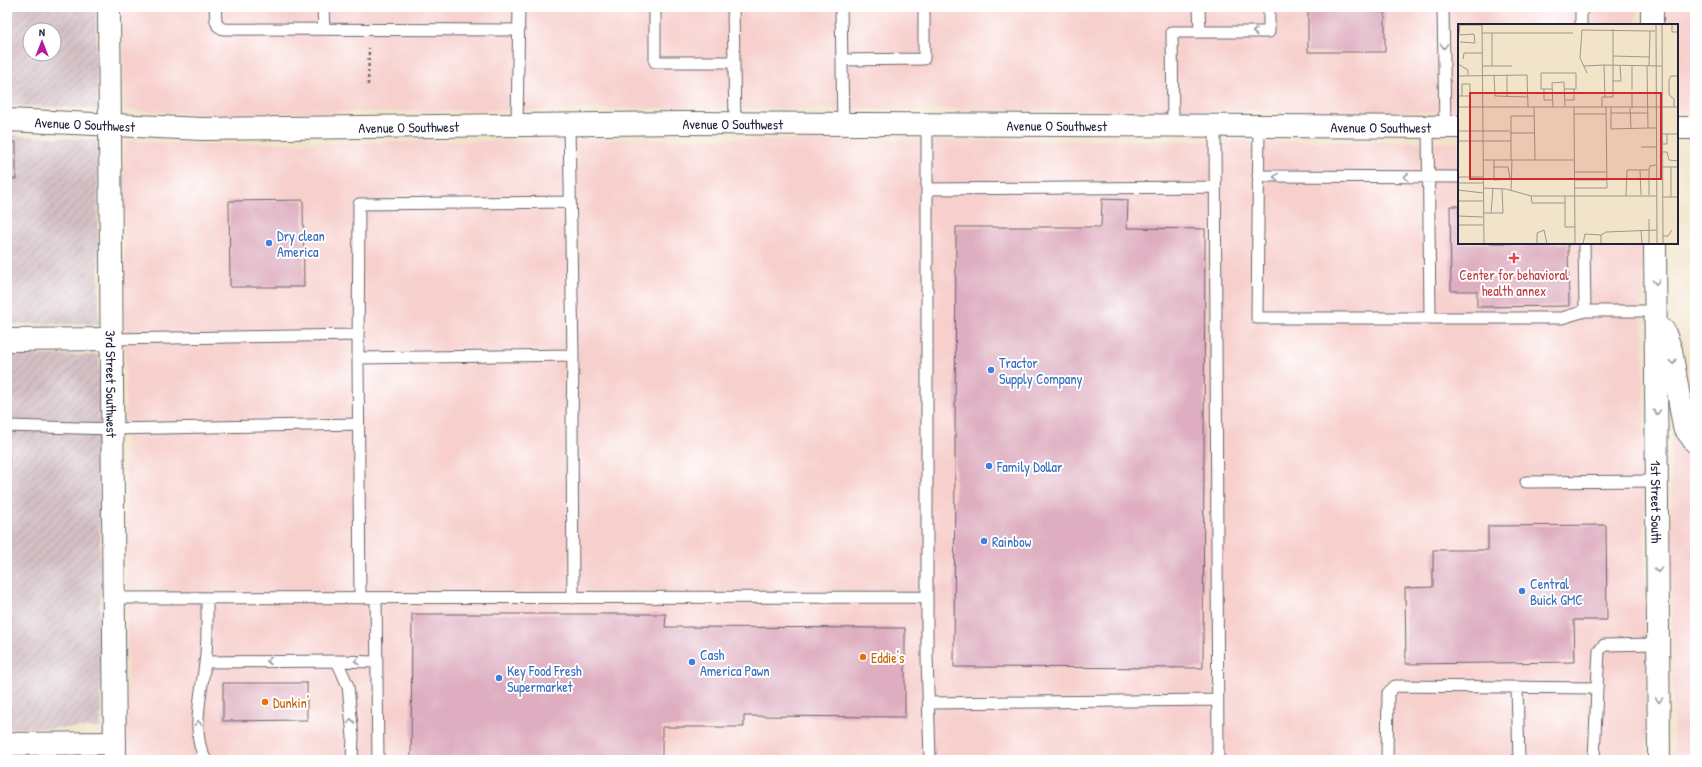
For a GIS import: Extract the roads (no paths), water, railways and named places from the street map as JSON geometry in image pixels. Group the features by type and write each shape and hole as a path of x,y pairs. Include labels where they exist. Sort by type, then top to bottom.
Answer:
{"main road":[{"name":"3rd Street Southwest","path":"109,7 115,752"},
{"path":"1652,7 1652,24"},
{"name":"Avenue O Southwest","path":"7,120 202,129 517,124 1444,127"},
{"path":"1678,128 1695,128"},
{"name":"1st Street South","path":"1655,244 1657,311 1659,760"},
{"path":"1657,311 1670,350 1684,427 1695,442"},
{"path":"7,340 112,339"},
{"path":"7,744 115,752"}],"lane":[{"path":"215,7 216,22 218,26 223,29 519,30"},
{"path":"323,7 324,29"},
{"path":"517,124 519,7"},
{"path":"655,7 655,62 734,62"},
{"path":"733,7 735,124"},
{"path":"841,7 843,125"},
{"path":"842,60 924,59 924,7"},
{"path":"1199,7 1200,32"},
{"path":"1173,126 1172,32 1269,32 1269,7"},
{"path":"1430,318 1428,177 1444,127 1443,7"},
{"path":"1581,7 1581,24"},
{"path":"569,124 573,355 573,598"},
{"path":"927,125 928,598 930,760"},
{"path":"1215,126 1218,760"},
{"path":"1259,126 1257,318 1562,318 1585,311 1657,311"},
{"path":"1258,176 1458,177"},
{"path":"927,189 1215,187"},
{"path":"360,598 358,424 359,204 570,202"},
{"path":"1584,244 1585,311"},
{"path":"112,339 358,335"},
{"path":"358,358 573,355"},
{"path":"7,426 112,429 358,424"},
{"path":"1526,482 1658,481"},
{"path":"114,598 928,598"},
{"path":"206,760 201,753 198,718 206,662 207,598"},
{"path":"376,598 378,760"},
{"path":"1594,760 1599,651 1604,645 1658,644"},
{"path":"337,661 348,686 353,737 352,760"},
{"path":"206,662 377,662"},
{"path":"1387,760 1388,693 1395,686 1598,688"},
{"path":"1517,687 1519,760"},
{"path":"929,703 1217,700"}],"place":[{"name":"Dry clean America","path":"269,243"},
{"name":"Center for behavioral health annex","path":"1514,258"},
{"name":"Tractor Supply Company","path":"991,370"},
{"name":"Family Dollar","path":"989,466"},
{"name":"Rainbow","path":"984,541"},
{"name":"Central Buick GMC","path":"1522,591"},
{"name":"Eddie's","path":"863,657"},
{"name":"Cash America Pawn","path":"692,662"},
{"name":"Key Food Fresh Supermarket","path":"499,678"},
{"name":"Dunkin'","path":"265,702"}]}
